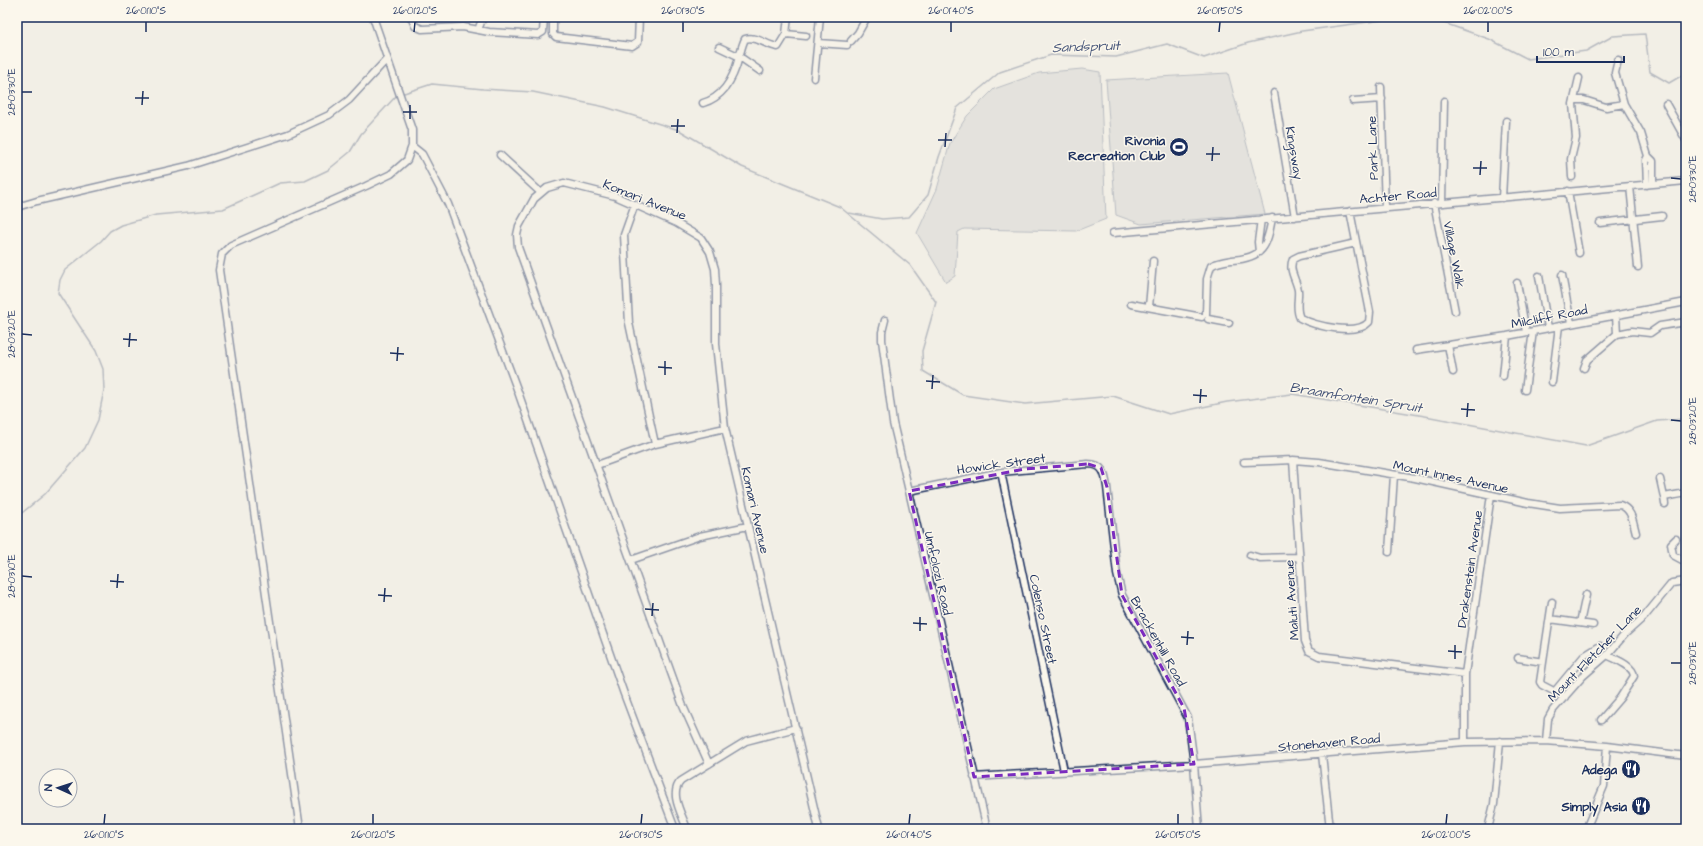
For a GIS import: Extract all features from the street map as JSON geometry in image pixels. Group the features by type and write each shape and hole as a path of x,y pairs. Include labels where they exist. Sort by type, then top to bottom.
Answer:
{"street":[{"path":"300,829 219,284 220,260 225,249 237,242 391,174 407,160 412,146 412,130 394,82 373,17"},
{"path":"411,17 415,26 419,28 463,27 478,30 540,34 543,32 544,17"},
{"path":"478,30 483,17"},
{"path":"553,17 553,34 558,37 632,46 637,44 638,40 639,17"},
{"path":"703,103 721,94 734,74 746,39 751,38 771,46 778,46 786,34 788,17"},
{"path":"814,78 820,17"},
{"path":"818,41 848,42 858,33 867,17"},
{"path":"786,34 806,36"},
{"path":"719,48 740,57 760,71"},
{"path":"17,207 36,200 188,166 288,134 329,115 349,100 387,59"},
{"path":"1618,60 1615,70 1624,104 1641,133 1648,156 1653,161 1650,184"},
{"path":"1572,177 1571,159 1576,138 1574,100 1579,78"},
{"name":"Park Lane","path":"1381,87 1386,208"},
{"name":"Kingsway","path":"1274,94 1295,217"},
{"path":"1353,101 1382,99"},
{"path":"1574,100 1584,100 1606,107 1624,104"},
{"path":"1442,202 1444,101"},
{"path":"1666,104 1686,140"},
{"path":"1502,198 1506,121"},
{"path":"412,146 422,154 448,204 517,389 624,694 675,829"},
{"path":"500,155 540,192 523,216 517,235 518,247 568,389 597,464 684,706 709,764"},
{"name":"Achter Road","path":"1113,233 1686,181"},
{"name":"Komari Avenue","path":"540,192 547,188 564,183 615,196 689,229 701,238 710,252 715,269 716,344 725,428 819,829"},
{"path":"1630,186 1638,267"},
{"path":"1568,191 1579,253"},
{"name":"Village Walk","path":"1434,203 1455,311"},
{"path":"635,204 624,235 629,322 655,444"},
{"path":"1350,211 1370,312 1369,322 1363,328 1352,330 1310,322 1300,318 1297,310 1298,290 1291,269 1293,259 1299,256 1356,243"},
{"path":"1600,222 1662,216"},
{"path":"1205,317 1208,274 1211,266 1229,260 1250,259 1259,252 1267,238 1272,218"},
{"path":"1259,252 1258,242 1261,219"},
{"path":"1149,307 1152,261"},
{"path":"1562,275 1571,323"},
{"path":"1539,276 1548,328"},
{"path":"1517,283 1530,331 1525,390"},
{"name":"Milcliff Road","path":"1416,350 1507,336 1686,302"},
{"path":"1131,304 1205,317 1229,323"},
{"path":"1616,315 1617,334"},
{"name":"Umfolozi Road","path":"885,320 882,340 893,423 987,829"},
{"path":"1584,368 1587,360 1617,334 1632,331 1650,333 1660,326 1686,322"},
{"path":"1552,382 1559,326"},
{"path":"1503,376 1507,336"},
{"path":"1448,345 1453,372"},
{"path":"597,464 655,444 725,428"},
{"name":"Mount Innes Avenue","path":"1244,462 1293,460 1394,475 1560,508 1620,505 1628,509 1631,514 1636,533"},
{"name":"Maluti Avenue","path":"1293,460 1306,648 1312,654 1465,674"},
{"name":"Howick Street","path":"909,491 1001,472 1058,466 1098,465"},
{"name":"Brackenhill Road","path":"1098,465 1103,471 1107,487 1117,574 1122,595 1184,708 1190,729 1199,829"},
{"name":"Colenso Street","path":"1001,472 1064,771"},
{"path":"1389,552 1394,475"},
{"path":"1660,479 1665,500 1686,493"},
{"name":"Drakenstein Avenue","path":"1465,742 1465,674 1491,495"},
{"path":"631,560 700,536 748,526"},
{"path":"1676,539 1671,544 1673,555 1686,562"},
{"path":"1250,555 1260,558 1299,557"},
{"name":"Mount Fletcher Lane","path":"1546,741 1548,719 1583,676 1607,655 1625,634 1645,616 1670,585 1674,582 1686,581"},
{"path":"1580,623 1586,596"},
{"path":"1552,602 1540,682 1542,685 1565,697"},
{"path":"1550,619 1593,625"},
{"path":"1555,691 1584,656 1600,646"},
{"path":"1601,720 1620,698 1634,676 1633,671 1628,666 1607,655"},
{"path":"1518,658 1543,662"},
{"path":"687,829 676,798 676,788 681,781 752,739 796,728"},
{"path":"1488,829 1494,804 1500,741"},
{"name":"Stonehaven Road","path":"974,777 1194,764 1465,742 1546,741 1607,746 1686,756"},
{"path":"1586,829 1604,786 1607,746"},
{"path":"1322,754 1330,829"}],"highlighted area":[{"path":"1088,464 1101,468 1107,487 1122,595 1184,708 1194,764 974,777 909,491 1025,469"}],"shaded area":[{"path":"1082,69 1100,72 1106,219 1076,231 964,229 958,232 955,276 946,282 917,233 937,189 950,143 967,116 994,89 1039,73"},
{"name":"Rivonia Recreation Club","path":"1228,73 1265,214 1141,224 1116,215 1106,80"}],"waterway":[{"name":"Sandspruit","path":"849,213 882,219 909,217 928,195 939,157 957,108 1000,72 1051,55 1116,57 1167,44 1204,58 1248,43 1302,31 1405,17"},
{"name":"Sandspruit","path":"1427,17 1489,39 1528,59 1586,51 1613,36 1645,34 1650,72 1669,83 1686,73"},
{"name":"Braamfontein Spruit","path":"401,94 432,84 533,92 605,107 679,130 742,167 840,207 910,265 936,302 922,351 923,371 963,395 1025,404 1113,396 1169,414 1227,402 1292,394 1425,416 1586,446 1657,421 1686,419"},
{"name":"Braamfontein Spruit","path":"17,517 45,494 85,448 98,420 104,390 103,369 96,351 58,293 60,280 65,270 101,241 110,231 121,225 156,215 223,209 280,183 305,181 328,170 350,152 361,134 397,95"}],"place":[{"name":"Rivonia Recreation Club","path":"1179,147"},
{"name":"Adega","path":"1631,769"},
{"name":"Simply Asia","path":"1641,806"}]}
